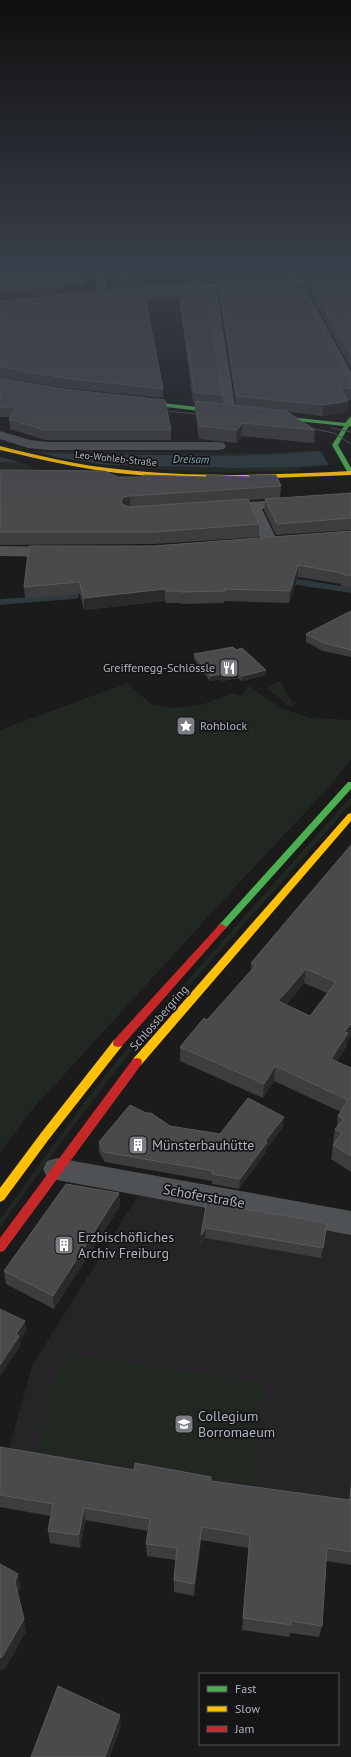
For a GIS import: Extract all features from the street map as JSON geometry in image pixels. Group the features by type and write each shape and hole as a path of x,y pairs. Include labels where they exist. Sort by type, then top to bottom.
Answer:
{"main road":[{"path":"129,401 233,413"},
{"path":"265,416 322,422 350,421"},
{"path":"349,471 335,445 350,421"},
{"name":"Leo-Wohleb-Straße","path":"0,448 71,465 150,473 259,476 349,471"},
{"path":"259,476 331,483"},
{"name":"Schlossbergring","path":"0,1197 45,1136 126,1033 351,784"},
{"name":"Schlossbergring","path":"0,1247 137,1062 351,816"}],"street":[{"path":"222,347 233,413"},
{"path":"332,347 351,383"},
{"path":"0,435 28,444 48,446 219,446"},
{"path":"207,508 351,500"},
{"path":"253,505 276,542 254,543"},
{"path":"0,551 77,552"},
{"name":"Schoferstraße","path":"57,1169 351,1223"}],"shaded area":[{"path":"31,451 269,453 322,451 262,455 55,454 36,453"},
{"path":"0,462 19,462 31,465 32,468 38,470 0,474"},
{"path":"102,465 234,468 300,467 302,471 197,472"},
{"path":"280,681 291,701 296,703 290,707 266,688"},
{"path":"127,683 151,704 172,708 201,705 233,693 242,696 249,686 280,708 311,718 351,720 351,759 331,785 239,883 31,1111 0,1153 0,730"},
{"path":"351,797 351,803 321,838 136,1045 71,1129 0,1227 0,1219 89,1096 129,1046"},
{"name":"Collegium Borromaeum","path":"139,1194 351,1232 351,1565 313,1558 324,1575 319,1637 290,1633 292,1555 184,1537 181,1561 147,1556 151,1532 86,1520 80,1548 50,1543 55,1517 0,1507 0,1481 32,1366"},
{"path":"62,1352 263,1383 252,1485 37,1451"}],"water":[{"name":"Dreisam","path":"351,447 329,465 300,467 234,468 0,462 0,451 106,455 238,455 283,454"},
{"path":"260,577 305,580 351,588 351,593 284,583"}],"pier":[{"path":"351,445 351,464 330,467 320,450"},
{"path":"0,449 29,450 61,458 106,465 131,467 27,464 0,457"}],"building":[{"path":"0,347 155,347 163,389 64,378 0,367"},
{"path":"187,347 215,347 222,395 194,392"},
{"path":"229,347 331,347 345,373 348,377 351,377 351,389 340,387 348,401 323,405 237,396"},
{"path":"346,347 351,347 351,356"},
{"path":"0,378 63,389 165,400 171,430 44,430 9,419 16,408 0,407"},
{"path":"195,401 286,411 315,430 242,423 237,430 199,426"},
{"path":"0,470 104,471 118,477 143,477 143,475 250,477 249,475 276,475 281,486 130,496 124,497 121,501 123,505 130,507 248,499 259,524 154,532 0,532"},
{"path":"351,493 351,518 277,524 265,499"},
{"path":"351,531 351,576 298,565 290,591 224,589 225,591 181,592 166,591 165,589 84,598 79,582 24,587 29,546 154,546"},
{"path":"351,611 351,650 324,643 306,634"},
{"name":"Greiffenegg-Schlössle","path":"233,647 236,650 242,648 266,670 242,676 238,673 222,676 221,674 210,676 194,654"},
{"path":"351,845 351,1024 344,1032 348,1033 331,1059 351,1068 351,1156 333,1145 342,1133 335,1129 344,1119 338,1116 348,1100 275,1066 264,1084 180,1047 204,1018 207,1020 256,965 251,963","holes":["306,969 336,982 310,1016 278,1001"]},
{"path":"248,1098 284,1117 265,1141 267,1142 240,1179 212,1174 213,1171 104,1152 99,1142 130,1105 146,1113 151,1113 170,1126 220,1134"},
{"name":"Erzbischöfliches Archiv Freiburg","path":"66,1184 119,1193 53,1296 4,1271"},
{"path":"207,1200 224,1203 222,1205 327,1223 323,1248 206,1228 201,1235"},
{"path":"0,1309 25,1321 16,1334 19,1336 0,1365"},
{"path":"0,1447 134,1470 135,1463 211,1477 211,1481 350,1500 351,1488 351,1552 327,1548 322,1626 291,1621 291,1625 243,1618 250,1535 202,1527 194,1584 174,1580 177,1548 146,1544 150,1519 84,1508 79,1535 48,1531 53,1504 0,1495"},
{"path":"0,1564 18,1574 15,1582 24,1619 0,1658"},
{"path":"58,1686 120,1715 105,1757 31,1757"}],"waterway":[{"path":"0,602 76,596"}],"tram line":[{"path":"156,410 206,415"},
{"path":"299,426 334,433 351,444"},
{"path":"331,428 351,432"}],"traffic: fast":[{"path":"135,402 225,412"},
{"path":"271,417 351,425"},
{"path":"351,418 335,445 351,473"},
{"path":"222,927 351,784"}],"traffic: slow":[{"path":"0,448 73,464 116,471 149,474 217,477 351,473"},
{"path":"137,1062 351,816"},
{"path":"0,1197 45,1136 118,1043"}],"traffic: jam":[{"path":"118,1043 222,927"},
{"path":"0,1247 137,1062"}],"place":[{"name":"Greiffenegg-Schlössle","path":"229,668"},
{"name":"Rohblock","path":"186,726"},
{"name":"Münsterbauhütte","path":"138,1145"},
{"name":"Erzbischöfliches Archiv Freiburg","path":"64,1245"},
{"name":"Collegium Borromaeum","path":"184,1424"}]}
